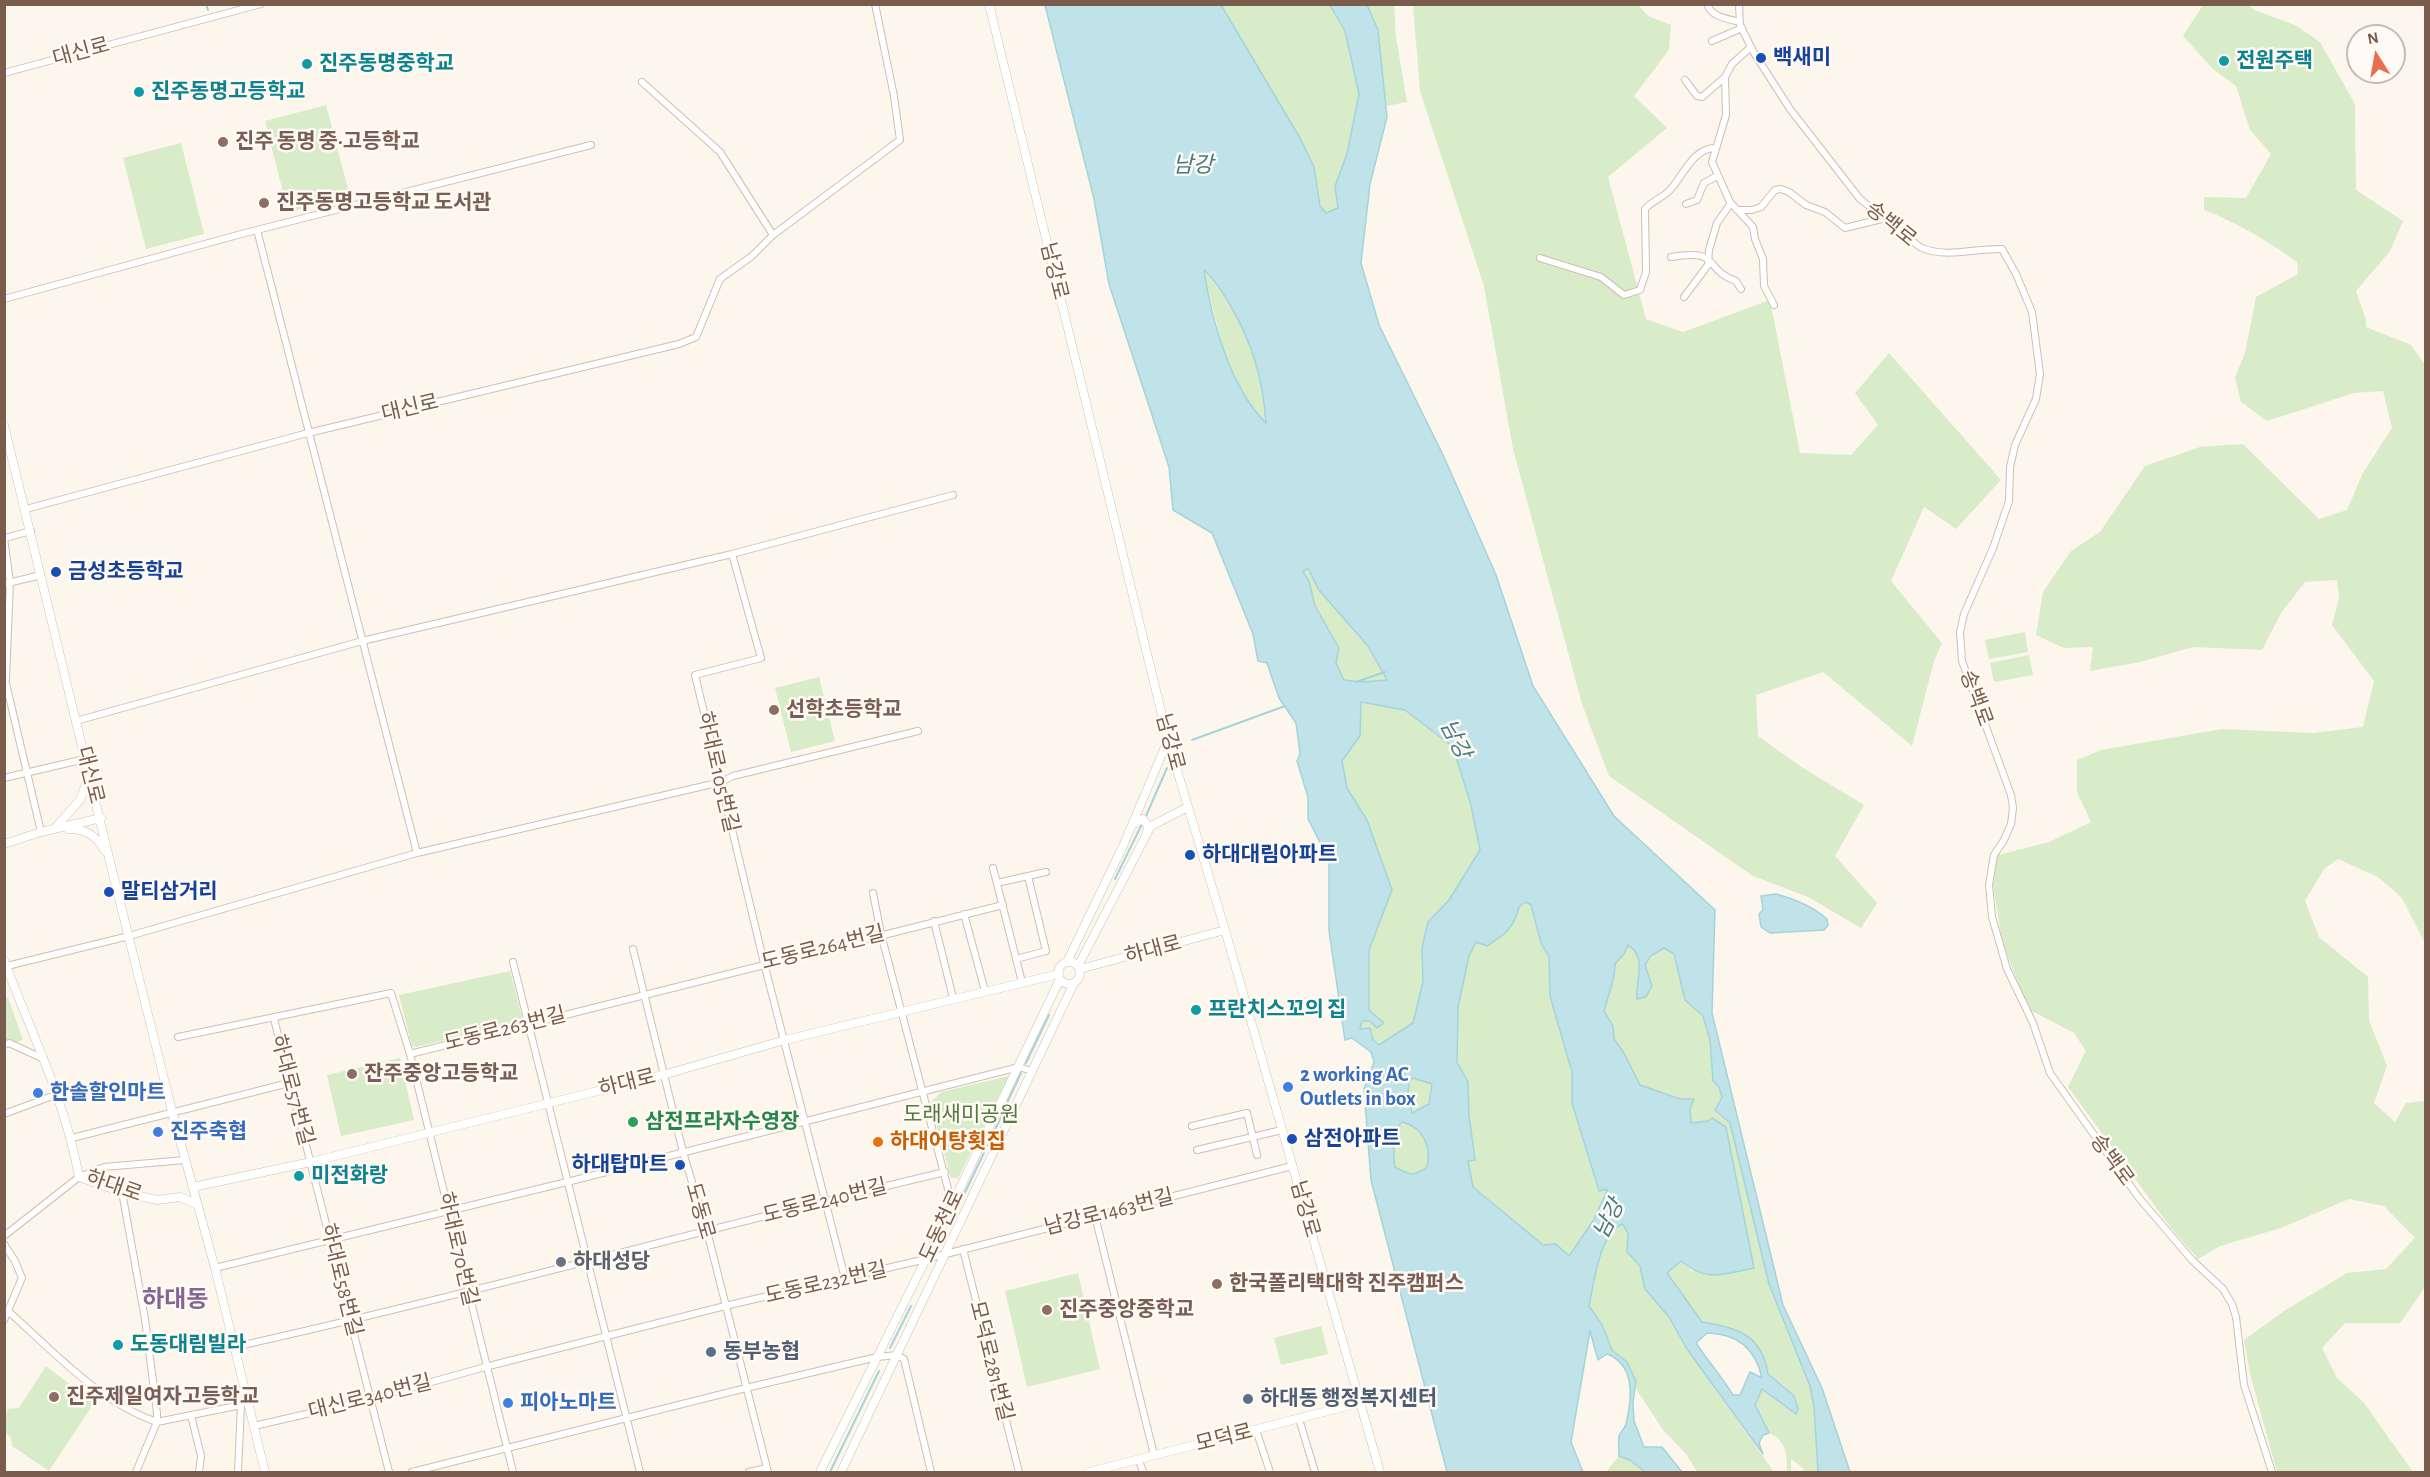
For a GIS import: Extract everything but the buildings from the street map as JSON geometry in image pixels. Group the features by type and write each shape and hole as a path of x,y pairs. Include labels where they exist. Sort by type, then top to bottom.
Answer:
{"street":[{"name":"대신로","path":"4,73 261,4"},
{"path":"642,82 720,152 773,235 900,140 894,96 875,4"},
{"name":"남강로","path":"989,4 1168,740 1225,930 1380,1473"},
{"path":"1707,4 1709,10 1714,14 1741,25"},
{"name":"송백로","path":"1739,4 1741,25 1751,47 1790,109 1860,198 1920,247 1927,250 2002,249 2016,274 2032,312 2040,374 2038,390 2015,445 2010,467 2009,501 1993,548 1964,615 1960,632 1962,661 2011,795 2013,808 2011,824 1994,855 1989,885 1992,916 2007,969 2033,1023 2050,1073 2139,1198 2192,1260 2223,1290 2232,1304 2236,1317 2244,1385 2272,1473"},
{"path":"1712,41 1741,25"},
{"path":"1685,80 1697,96 1702,97 1725,77 1732,64 1751,47"},
{"path":"1725,77 1726,115 1712,162 1731,203 1753,227 1763,259 1764,286 1774,304"},
{"path":"4,299 257,230 591,145"},
{"path":"1540,258 1601,277 1624,295 1640,290 1646,272 1645,209 1668,192 1702,152 1708,148 1715,148"},
{"path":"1686,204 1697,200 1704,183 1717,176"},
{"path":"1737,210 1752,210 1761,207 1775,190 1781,189 1806,205 1825,212 1845,228 1886,218"},
{"path":"1684,297 1707,268 1717,223 1731,203"},
{"path":"257,230 417,853"},
{"name":"대신로","path":"26,509 308,433 679,344 696,337 720,279 752,256 773,235"},
{"path":"1671,257 1696,254 1708,257 1726,277 1736,281 1741,289"},
{"name":"대신로","path":"4,425 172,1111 215,1268 245,1403 254,1426 265,1473"},
{"path":"76,721 362,641 732,554 953,495"},
{"path":"31,531 5,538 7,583 5,681 41,832"},
{"name":"하대로105번길","path":"732,554 761,658 695,675 764,963 845,1278"},
{"path":"7,583 41,574"},
{"path":"6,963 129,936 417,853 720,782 918,731"},
{"path":"1168,740 1132,825 1067,962 1062,965 1059,977 1066,984 1074,983 1080,976 1079,968 1147,833 1154,823 1188,807"},
{"path":"4,778 85,759"},
{"path":"55,829 80,800 89,775"},
{"path":"4,844 41,832 101,818"},
{"path":"1132,825 1139,820 1146,821 1147,833"},
{"path":"55,829 76,828 91,835 101,844 111,866"},
{"path":"993,867 1022,982"},
{"path":"997,883 1046,872"},
{"path":"1016,959 1044,952 1047,948 1028,876"},
{"path":"873,893 881,934 952,1204"},
{"name":"도동로264번길","path":"644,993 1003,905"},
{"path":"964,914 985,991"},
{"path":"933,921 953,998"},
{"name":"하대로","path":"1079,968 1225,930"},
{"name":"도동로","path":"633,949 767,1470"},
{"path":"1067,962 1079,968"},
{"name":"하대로","path":"6,963 57,1094 72,1138 79,1177 122,1192 157,1200 180,1197 196,1204"},
{"path":"513,963 640,1473"},
{"name":"하대로","path":"194,1187 311,1162 666,1074 784,1040 953,998 1022,982 1059,977"},
{"name":"도동천로","path":"820,1473 998,1111 1059,977"},
{"name":"도동천로","path":"841,1473 1074,983"},
{"path":"178,1037 392,993 429,1131"},
{"name":"도동로263번길","path":"410,1054 644,993"},
{"name":"하대로57번길","path":"274,1019 311,1162"},
{"path":"4,1045 9,1043 44,1059"},
{"path":"215,1268 567,1182 1019,1067 1032,1071"},
{"path":"72,1138 289,1083"},
{"path":"4,1114 57,1094"},
{"path":"998,1111 1006,1107 1011,1116"},
{"path":"1192,1126 1247,1113 1257,1155"},
{"path":"1197,1150 1282,1130"},
{"name":"하대로70번길","path":"429,1131 485,1367 513,1473"},
{"path":"4,1236 79,1177 104,1167 185,1160"},
{"name":"하대로58번길","path":"311,1162 389,1473"},
{"name":"남강로1463번길","path":"926,1259 1292,1166"},
{"name":"도동로240번길","path":"234,1347 351,1321 706,1230 945,1172"},
{"path":"122,1192 145,1319 157,1422 136,1473"},
{"path":"1095,1216 1154,1455"},
{"path":"941,1228 944,1235 949,1236 955,1232"},
{"path":"4,1244 22,1278 4,1320"},
{"name":"모덕로281번길","path":"963,1249 1019,1473"},
{"name":"도동로232번길","path":"607,1338 725,1306 926,1259"},
{"path":"8,1311 66,1364 133,1414 157,1422 245,1403 238,1473"},
{"name":"대신로340번길","path":"254,1426 371,1399 485,1367 607,1338"},
{"path":"412,1473 746,1388 877,1357 897,1355 903,1359 931,1473"},
{"name":"모덕로","path":"1089,1473 1359,1403"},
{"path":"191,1415 201,1456 199,1473"},
{"path":"1299,1419 1315,1473"},
{"path":"1256,1430 1270,1473"},
{"path":"1139,1460 1143,1473"},
{"path":"749,1473 767,1470"}],"green space":[{"path":"1221,5 1330,5 1345,31 1359,94 1347,154 1335,186 1339,208 1326,213 1320,206 1314,167"},
{"path":"1367,5 1394,5 1396,37 1407,102 1386,106 1378,30"},
{"path":"1413,5 1638,5 1648,16 1671,25 1669,50 1634,96 1667,128 1608,177 1646,319 1683,332 1770,300 1800,453 1851,455 1878,425 1855,393 1889,353 2001,480 1956,529 1924,507 1891,581 1942,643 1934,661 1912,746 1823,672 1756,695 1758,736 1803,768 1864,805 1835,856 1877,903 1861,928 1808,897 1753,876 1609,776 1582,704 1513,449 1484,286 1420,91"},
{"path":"2203,5 2249,5 2254,10 2295,25 2320,42 2355,104 2356,190 2403,221 2390,251 2356,291 2366,320 2366,327 2411,345 2425,365 2425,943 2402,898 2378,877 2338,859 2324,869 2305,901 2319,937 2368,977 2369,1020 2387,1066 2374,1103 2395,1122 2406,1103 2425,1101 2425,1287 2400,1323 2345,1323 2322,1348 2337,1378 2364,1403 2413,1472 2277,1472 2250,1374 2244,1340 2284,1311 2347,1273 2386,1269 2415,1238 2384,1206 2349,1199 2281,1228 2220,1246 2198,1259 2171,1228 2068,1087 2086,1051 2074,1033 2028,1009 2002,941 1992,879 1995,856 2049,842 2091,822 2077,792 2077,760 2101,750 2222,729 2313,733 2363,727 2374,681 2332,625 2339,598 2337,580 2305,582 2281,613 2262,650 2193,647 2140,662 2090,671 2093,647 2064,648 2036,635 2043,592 2071,551 2100,532 2145,466 2200,447 2243,444 2319,519 2347,510 2363,473 2392,428 2383,391 2354,393 2267,421 2241,402 2235,377 2245,353 2256,297 2298,274 2297,262 2252,233 2204,210 2204,197 2246,198 2271,154 2250,130 2236,86 2213,69 2183,36"},
{"path":"326,105 350,196 288,212 265,121"},
{"path":"181,143 204,234 146,249 123,158"},
{"path":"1203,269 1230,303 1251,345 1259,372 1266,424 1246,401 1223,349"},
{"path":"1308,568 1318,589 1368,646 1387,680 1361,682 1344,680 1336,663 1339,648 1315,606 1309,581 1303,572"},
{"path":"2025,632 2028,652 1989,659 1985,640"},
{"path":"2029,655 2033,675 1994,682 1990,663"},
{"path":"819,677 835,741 791,752 775,688"},
{"path":"1361,701 1405,710 1453,747 1471,805 1480,850 1449,901 1428,922 1422,948 1423,982 1413,1023 1379,1045 1373,1040 1370,1028 1360,1030 1361,1021 1370,1021 1369,950 1392,890 1367,820 1347,788 1342,761 1360,736"},
{"path":"1526,902 1531,905 1541,943 1549,957 1550,996 1572,1072 1572,1103 1598,1191 1609,1189 1593,1221 1569,1256 1543,1246 1473,1186 1468,1160 1474,1160 1468,1082 1457,1062 1458,1007 1469,956 1476,941 1517,918 1519,907"},
{"path":"1628,945 1639,959 1636,989 1649,961 1664,948 1673,954 1685,1000 1703,1015 1710,1040 1713,1081 1719,1087 1723,1097 1715,1110 1730,1123 1769,1284 1810,1386 1814,1406 1818,1472 1803,1472 1803,1468 1791,1459 1791,1472 1787,1472 1783,1444 1769,1433 1755,1405 1762,1388 1795,1413 1779,1384 1768,1374 1766,1362 1731,1327 1702,1322 1666,1273 1681,1261 1693,1272 1709,1121 1691,1123 1690,1109 1680,1099 1640,1085 1624,1053 1614,1039 1613,1026 1604,1011 1614,977 1615,964"},
{"path":"510,971 523,1021 416,1047 412,1046 399,995"},
{"path":"8,997 23,1040 5,1047 4,998"},
{"path":"400,1058 414,1120 341,1136 327,1075"},
{"name":"도래새미공원","path":"1009,1076 958,1178 951,1178 930,1103 941,1092"},
{"path":"1413,1078 1432,1084 1430,1104 1412,1113 1408,1096 1409,1082"},
{"path":"1402,1122 1415,1128 1427,1145 1427,1167 1415,1174 1395,1167 1395,1137"},
{"path":"1623,1224 1628,1234 1627,1252 1640,1266 1645,1289 1669,1317 1687,1349 1774,1472 1697,1472 1687,1455 1663,1430 1635,1387 1636,1381 1627,1362 1612,1350 1602,1325 1589,1306 1603,1248 1608,1237"},
{"path":"1078,1273 1100,1369 1027,1387 1005,1291"},
{"path":"1321,1326 1328,1354 1281,1365 1274,1338"},
{"path":"46,1366 94,1403 49,1471 12,1446 11,1438 4,1431 7,1409 19,1408"},
{"path":"1619,1456 1630,1460 1645,1472 1606,1472"}],"water":[{"name":"남강","path":"1045,5 1221,5 1300,138 1314,167 1320,206 1326,213 1338,208 1335,186 1347,154 1359,94 1345,31 1330,5 1367,5 1378,30 1387,117 1370,184 1361,263 1379,325 1444,457 1496,575 1533,686 1614,816 1715,910 1712,1013 1783,1305 1822,1388 1850,1472 1818,1472 1814,1406 1810,1386 1769,1284 1730,1123 1715,1110 1722,1097 1719,1087 1713,1081 1710,1040 1703,1016 1685,1000 1674,954 1664,948 1651,956 1645,965 1652,986 1646,997 1637,999 1638,956 1628,945 1615,964 1614,977 1604,1011 1613,1026 1614,1039 1624,1053 1640,1085 1680,1099 1694,1099 1690,1109 1691,1123 1708,1121 1712,1118 1726,1127 1754,1268 1716,1275 1699,1272 1681,1261 1667,1273 1702,1322 1737,1331 1754,1342 1765,1361 1768,1374 1794,1396 1798,1409 1796,1414 1762,1389 1755,1405 1769,1433 1763,1435 1759,1443 1763,1454 1687,1349 1669,1317 1645,1289 1640,1266 1627,1252 1628,1234 1623,1224 1608,1237 1603,1248 1589,1306 1602,1325 1612,1350 1627,1362 1636,1381 1633,1402 1634,1421 1644,1447 1662,1447 1682,1472 1645,1472 1630,1460 1619,1456 1619,1436 1625,1426 1630,1404 1630,1384 1623,1366 1616,1359 1607,1354 1598,1360 1590,1331 1571,1442 1583,1472 1447,1472 1371,1180 1364,1089 1374,1062 1371,1052 1352,1038 1345,1040 1329,931 1329,860 1308,819 1308,797 1297,761 1300,754 1296,723 1279,698 1267,663 1258,661 1253,634 1212,533 1173,510 1169,467 1109,284 1094,199","holes":["1204,270 1215,281 1229,303 1250,346 1259,376 1266,423 1253,408 1232,372 1212,309","1308,568 1318,589 1368,646 1387,680 1361,682 1344,680 1336,663 1339,648 1315,606 1309,581 1303,572","1361,702 1405,710 1453,747 1471,805 1480,850 1449,900 1428,922 1422,948 1423,982 1413,1023 1379,1045 1373,1040 1370,1028 1360,1029 1362,1021 1370,1021 1377,1028 1384,1023 1369,1010 1369,950 1392,890 1367,820 1347,788 1342,761 1360,736","1526,902 1531,905 1541,943 1549,957 1550,996 1572,1072 1572,1103 1599,1191 1608,1189 1593,1221 1569,1256 1556,1244 1543,1245 1473,1187 1468,1161 1475,1160 1469,1115 1468,1082 1457,1062 1458,1007 1469,956 1476,942 1487,946 1493,942 1508,930 1519,907","1413,1078 1432,1084 1429,1104 1412,1113 1408,1096 1409,1082","1402,1122 1420,1133 1427,1145 1427,1167 1411,1174 1395,1167 1396,1131","1707,1333 1728,1336 1744,1345 1755,1358 1762,1378 1750,1372 1740,1395 1733,1395 1696,1343"]},
{"path":"1776,894 1815,910 1827,919 1828,925 1824,930 1770,933 1761,927 1759,914 1763,910 1761,896"}],"waterway":[{"path":"206,4 208,10"},
{"path":"1356,682 1385,672"},
{"path":"1192,740 1285,706"},
{"path":"1146,816 1167,768"},
{"path":"1115,879 1142,824"},
{"path":"1026,1063 1049,1015"},
{"path":"1007,1103 1021,1073"},
{"path":"958,1207 1004,1111"},
{"path":"890,1348 911,1306"},
{"path":"830,1472 879,1371"}],"place":[{"name":"백새미","path":"1761,58"},
{"name":"전원주택","path":"2224,61"},
{"name":"진주동명중학교","path":"307,64"},
{"name":"진주동명고등학교","path":"139,92"},
{"name":"진주 동명 중·고등학교","path":"223,142"},
{"name":"진주동명고등학교 도서관","path":"264,203"},
{"name":"금성초등학교","path":"56,572"},
{"name":"선학초등학교","path":"774,710"},
{"name":"하대대림아파트","path":"1190,855"},
{"name":"말티삼거리","path":"109,892"},
{"name":"프란치스꼬의 집","path":"1196,1010"},
{"name":"잔주중앙고등학교","path":"352,1074"},
{"name":"2 working AC Outlets in box","path":"1288,1087"},
{"name":"한솔할인마트","path":"38,1093"},
{"name":"삼전프라자수영장","path":"633,1122"},
{"name":"진주축협","path":"158,1132"},
{"name":"삼전아파트","path":"1292,1139"},
{"name":"하대어탕횟집","path":"878,1142"},
{"name":"하대탑마트","path":"680,1165"},
{"name":"미전화랑","path":"299,1176"},
{"name":"하대성당","path":"561,1262"},
{"name":"한국폴리택대학 진주캠퍼스","path":"1217,1284"},
{"name":"진주중앙중학교","path":"1047,1310"},
{"name":"도동대림빌라","path":"118,1345"},
{"name":"동부농협","path":"711,1352"},
{"name":"진주제일여자고등학교","path":"54,1397"},
{"name":"하대동 행정복지센터","path":"1248,1399"},
{"name":"피아노마트","path":"508,1403"}],"district":[{"name":"하대동","path":"175,1300"}]}
